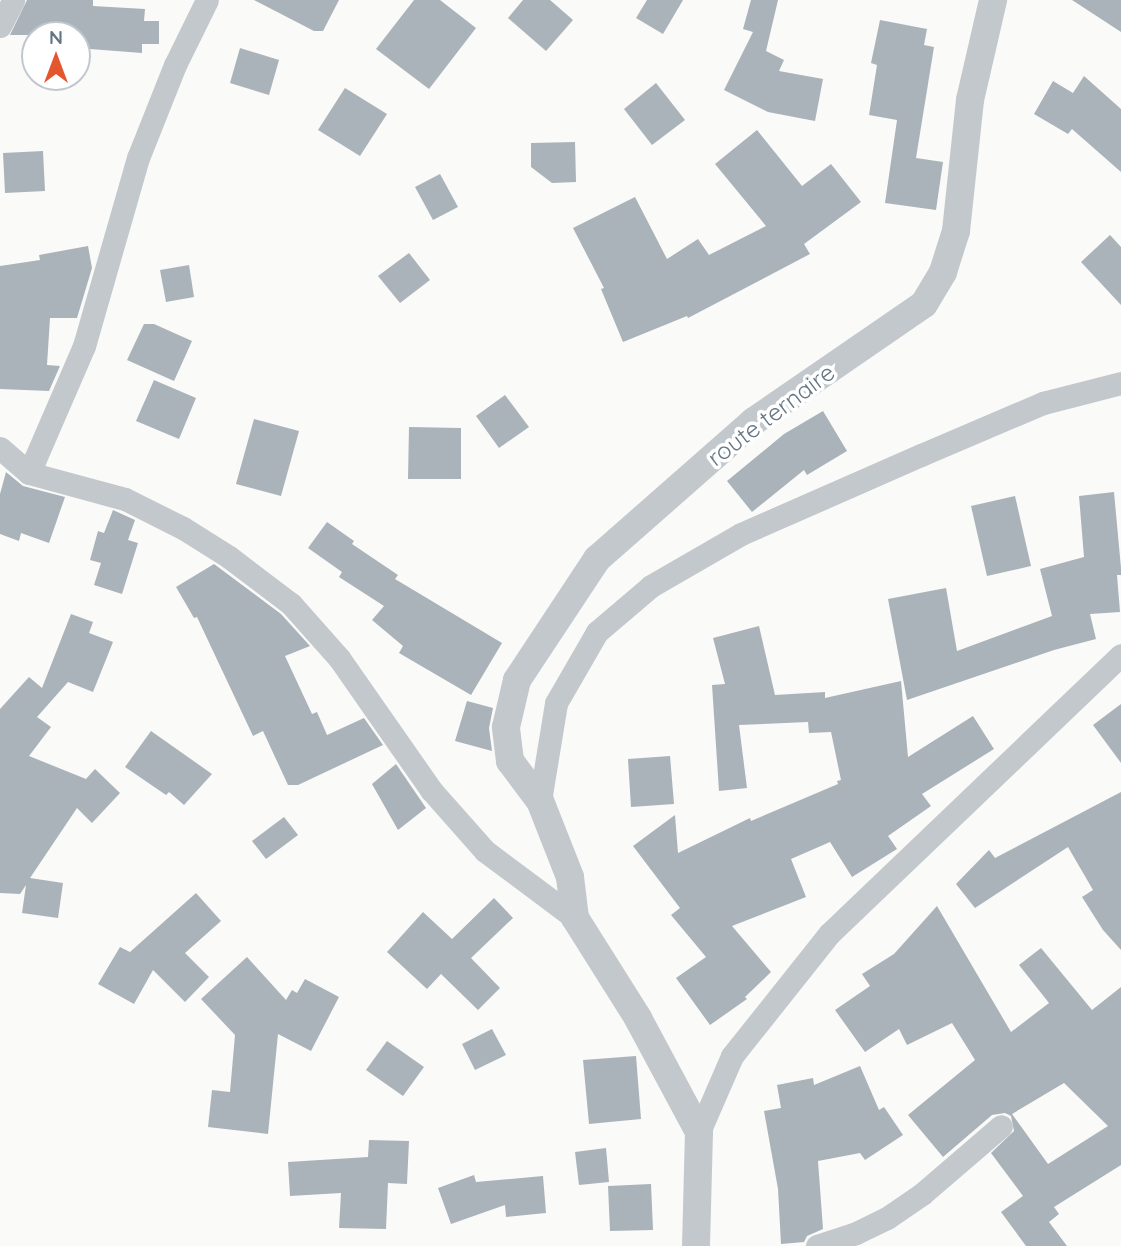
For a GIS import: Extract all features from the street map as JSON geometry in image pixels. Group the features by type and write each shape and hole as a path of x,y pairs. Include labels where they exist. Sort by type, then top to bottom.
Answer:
{"street":[{"path":"0,26 13,0"},
{"path":"29,473 84,346 138,158 176,65 207,0"},
{"name":"route ternaire","path":"575,918 570,877 540,802 510,761 506,726 517,680 597,559 754,421 923,304 943,272 956,231 970,100 993,0"},
{"path":"540,802 556,703 597,632 651,586 741,534 945,444 1042,403 1121,383"},
{"path":"0,448 29,473 125,499 183,528 229,557 290,604 339,658 432,790 485,851 575,918 645,1030 699,1132"},
{"path":"696,1246 699,1132 732,1056 830,934 1121,655"},
{"path":"817,1246 856,1233 887,1218 922,1194 1001,1126"}],"building":[{"path":"27,0 93,0 93,6 145,9 144,21 159,21 159,44 142,44 142,53 91,49 91,21 21,21 21,35 10,35"},
{"path":"254,0 339,0 323,31 314,31"},
{"path":"414,0 440,0 476,28 429,89 376,49"},
{"path":"523,0 550,0 573,20 546,51 508,18"},
{"path":"647,0 683,0 663,34 636,18"},
{"path":"751,0 778,0 766,51 784,60 779,71 823,79 815,121 768,112 724,90 753,32 743,29"},
{"path":"1072,0 1121,0 1121,32"},
{"path":"880,20 927,29 924,45 934,47 916,158 943,162 936,210 885,203 897,120 869,115 877,65 871,63"},
{"path":"240,48 279,60 269,95 230,83"},
{"path":"1084,76 1121,109 1121,172 1072,129 1068,134 1034,114 1053,81 1073,93"},
{"path":"656,83 685,120 652,145 624,109"},
{"path":"345,88 387,114 360,156 318,130"},
{"path":"757,130 802,186 831,164 861,202 804,244 810,254 688,318 687,316 623,342 601,289 604,288 573,228 635,197 667,259 698,239 709,255 766,226 715,164"},
{"path":"575,142 576,182 552,183 531,167 531,143"},
{"path":"43,151 45,191 5,193 3,153"},
{"path":"440,174 458,207 433,220 415,187"},
{"path":"1110,235 1121,247 1121,305 1081,262"},
{"path":"88,246 92,268 77,318 50,318 47,365 60,366 49,391 0,389 0,266 40,260 39,255"},
{"path":"409,253 430,280 400,303 378,276"},
{"path":"189,265 194,297 166,302 160,270"},
{"path":"144,324 154,324 192,341 174,381 127,360"},
{"path":"154,380 196,398 179,439 136,421"},
{"path":"505,395 529,427 499,448 476,416"},
{"path":"823,411 847,451 807,475 804,470 752,512 727,481 784,434"},
{"path":"254,419 299,431 281,496 236,484"},
{"path":"409,427 461,428 461,479 408,479"},
{"path":"6,472 23,486 65,497 49,543 21,533 19,541 0,534 0,494"},
{"path":"1114,492 1121,568 1121,575 1117,575 1120,612 1090,614 1096,639 1054,650 907,700 888,599 946,588 957,651 1052,616 1040,569 1084,557 1079,496"},
{"path":"1015,496 1031,566 987,576 971,506"},
{"path":"113,510 135,520 128,540 138,543 122,594 94,585 101,563 90,560 98,531 104,533"},
{"path":"327,522 354,541 352,544 398,575 395,579 502,643 471,695 399,653 403,646 372,620 384,606 339,577 342,572 308,548"},
{"path":"214,564 281,614 310,646 285,656 312,714 317,712 327,735 364,718 383,745 298,785 288,785 263,731 253,736 197,617 194,618 176,587"},
{"path":"71,614 93,622 89,633 113,642 93,692 68,682 37,717 51,727 29,756 86,779 95,769 120,793 92,823 77,808 30,878 63,883 58,918 22,913 26,885 20,894 0,893 0,709 29,677 42,688"},
{"path":"759,626 775,695 825,692 825,698 901,681 908,757 973,716 994,749 922,794 931,806 888,836 897,849 852,877 830,842 791,859 806,897 732,926 771,972 745,997 747,999 710,1025 676,978 706,957 671,915 680,908 633,846 675,815 678,853 750,818 751,821 838,784 837,781 841,780 831,732 809,733 808,722 739,725 747,788 719,791 712,685 725,684 713,638"},
{"path":"467,701 493,708 489,728 492,751 455,741"},
{"path":"1121,704 1121,763 1093,725"},
{"path":"151,731 212,774 184,805 169,792 166,795 125,767"},
{"path":"670,756 674,804 631,807 628,759"},
{"path":"396,764 426,808 398,830 372,784"},
{"path":"1121,792 1121,950 1103,930 1082,897 1093,890 1068,847 975,908 956,884 989,850 995,858"},
{"path":"284,817 298,835 266,859 252,841"},
{"path":"196,893 221,921 185,953 209,977 185,1002 153,970 134,1004 98,984 120,947 130,952"},
{"path":"494,898 513,918 471,958 500,988 478,1010 441,974 427,989 387,952 423,912 452,939"},
{"path":"937,906 1011,1032 1049,1003 1019,965 1041,948 1092,1010 1121,987 1121,1165 1054,1207 1059,1214 1049,1222 1067,1246 1026,1246 1001,1212 1023,1196 991,1153 1014,1131 1011,1116 1005,1113 992,1115 943,1157 908,1115 975,1060 952,1023 907,1045 899,1029 865,1052 835,1010 870,986 862,974 894,954","holes":["1064,1083 1108,1126 1048,1164 1012,1114"]},
{"path":"247,957 286,1000 292,990 297,993 305,979 339,997 311,1051 278,1034 268,1134 208,1127 212,1090 230,1092 235,1035 201,999"},
{"path":"492,1029 506,1055 475,1070 462,1044"},
{"path":"387,1041 424,1067 403,1096 366,1070"},
{"path":"636,1056 641,1119 589,1124 583,1060"},
{"path":"860,1066 879,1110 884,1107 903,1135 865,1160 860,1153 818,1161 823,1229 807,1236 804,1242 781,1244 778,1189 764,1111 781,1108 777,1085 813,1078 814,1085"},
{"path":"369,1140 409,1141 407,1184 388,1183 386,1229 339,1228 341,1193 290,1196 288,1162 368,1157"},
{"path":"606,1148 609,1182 579,1185 575,1152"},
{"path":"474,1175 476,1182 543,1176 546,1213 506,1217 505,1205 451,1224 438,1188"},
{"path":"651,1184 653,1230 610,1231 608,1186"}]}
